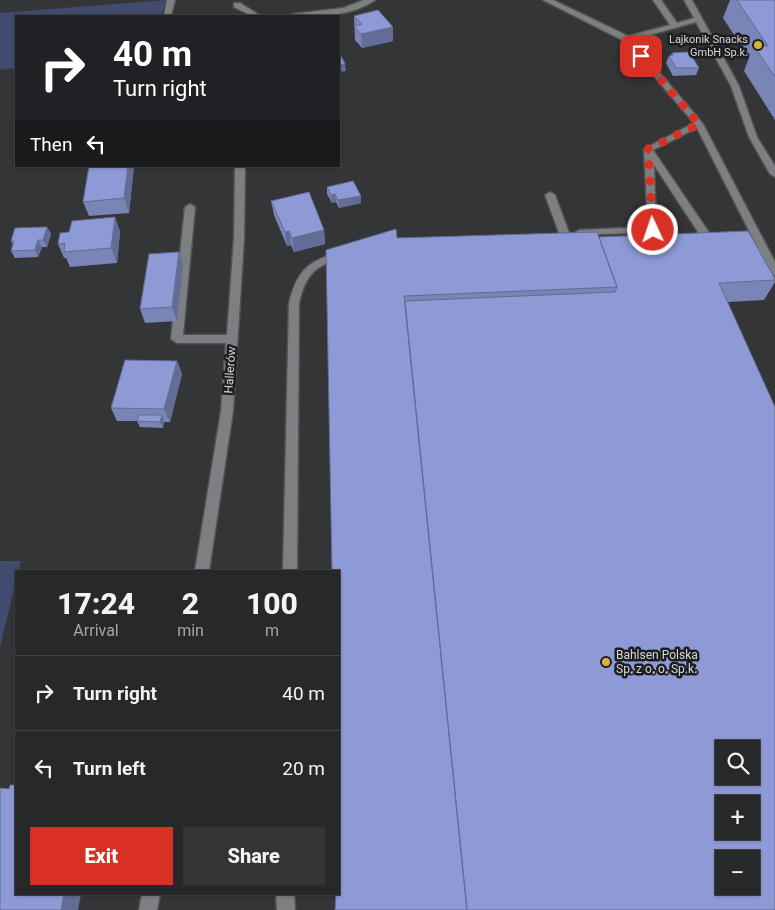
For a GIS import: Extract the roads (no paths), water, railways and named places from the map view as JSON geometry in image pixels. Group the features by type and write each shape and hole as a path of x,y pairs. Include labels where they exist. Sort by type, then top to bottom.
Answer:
{"street":[{"path":"167,15 171,0"},
{"path":"302,15 344,10 371,0"},
{"path":"547,0 627,39 699,124 775,272"},
{"path":"657,0 674,26"},
{"path":"688,0 700,19 734,86 753,137 775,174"},
{"path":"237,3 255,15"},
{"path":"627,39 700,19"},
{"path":"648,149 699,124"},
{"path":"560,234 653,230 648,149"},
{"path":"648,149 708,239"},
{"name":"Hallerów","path":"202,570 227,411 239,238 240,167"},
{"path":"550,195 560,234 570,249"},
{"path":"190,207 177,339 232,339"},
{"path":"290,570 294,303 298,281 311,266 356,251"},
{"path":"148,910 151,895"},
{"path":"285,895 286,910"}],"place":[{"name":"Lajkonik Snacks GmbH Sp.k.","path":"758,45"},
{"name":"Bahlsen Polska Sp. z o. o. Sp.k.","path":"606,662"}]}
